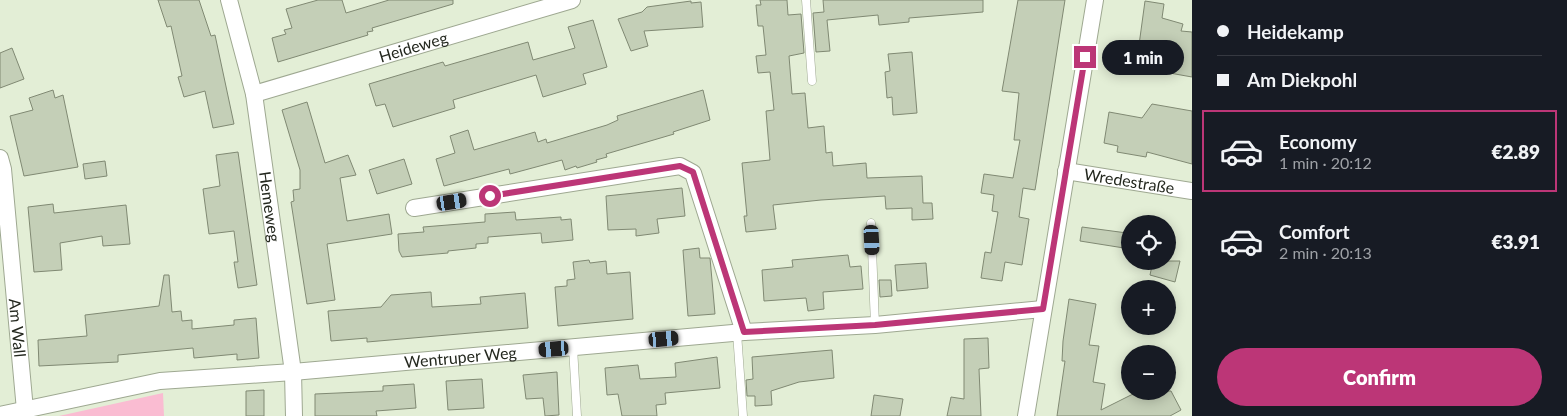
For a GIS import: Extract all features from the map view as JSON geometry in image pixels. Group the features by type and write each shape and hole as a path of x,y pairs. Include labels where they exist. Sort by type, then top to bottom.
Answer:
{"street":[{"name":"Hemeweg","path":"229,0 254,94 293,372 294,416"},
{"name":"Heideweg","path":"254,94 572,0"},
{"path":"1026,416 1095,0"},
{"name":"Am Wall","path":"0,158 3,169 25,410"},
{"path":"414,208 680,166 693,172 740,333"},
{"name":"Wredestraße","path":"1066,171 1192,191"},
{"name":"Wentruper Weg","path":"0,415 160,381 293,372 740,333 875,325 1043,309"}],"lane":[{"path":"806,0 812,81"},
{"path":"871,223 875,325"},
{"path":"740,333 744,416"},
{"path":"573,347 577,416"}],"shaded area":[{"path":"163,393 164,416 59,416"}],"building":[{"path":"158,0 199,0 211,36 215,35 234,124 213,128 205,91 184,97 178,77 182,76 171,26 167,27"},
{"path":"318,0 342,0 346,13 389,0 453,0 453,4 372,28 373,31 367,32 368,35 278,62 272,38 286,34 284,30 292,28 286,9"},
{"path":"760,0 787,0 788,15 801,14 804,53 789,56 792,94 805,93 808,128 824,126 826,153 832,152 833,166 866,163 867,178 922,176 923,203 932,203 933,219 912,220 912,208 886,209 885,196 821,200 773,205 776,229 746,232 744,216 747,216 742,163 770,160 766,111 774,110 770,72 758,73 756,56 766,55 763,26 758,26 756,5 761,5"},
{"path":"823,0 983,0 983,12 909,18 909,22 879,25 878,15 827,20 830,51 816,52 813,13 824,12"},
{"path":"1018,0 1065,0 1035,190 1023,188 1019,217 1029,219 1022,265 1005,262 1002,281 981,278 985,252 991,253 998,212 992,211 994,195 981,193 984,174 1013,178 1020,140 1014,140 1019,93 1002,91"},
{"path":"691,1 691,3 701,2 703,27 644,31 648,46 631,51 618,19 642,12 647,7"},
{"path":"1145,1 1164,4 1162,18 1183,24 1181,31 1192,32 1192,77 1136,67"},
{"path":"593,20 607,67 583,74 586,84 543,97 536,75 453,100 455,108 393,127 385,104 376,106 369,84 443,62 445,66 528,42 533,60 575,48 568,27"},
{"path":"12,48 24,79 0,88 0,53"},
{"path":"912,52 917,113 893,115 892,97 887,98 885,72 890,71 888,54"},
{"path":"53,90 55,98 63,95 78,167 24,176 10,116 33,110 29,98"},
{"path":"703,90 710,120 673,132 674,134 606,154 607,157 596,160 597,162 577,168 576,166 565,170 562,160 510,174 509,169 444,186 436,159 455,153 450,136 468,130 474,150 535,132 538,142 546,139 547,143 607,125 618,120 617,116"},
{"path":"307,102 325,163 348,155 356,175 340,178 347,221 389,214 392,234 327,244 335,300 307,304 291,202 294,201 293,190 300,189 300,170 282,110"},
{"path":"1152,104 1192,111 1192,164 1147,152 1146,157 1117,152 1118,146 1104,143 1109,112 1142,118"},
{"path":"238,152 257,285 238,288 234,262 238,262 234,231 209,234 203,189 220,186 216,155"},
{"path":"404,159 412,184 377,194 369,170"},
{"path":"105,161 107,176 85,179 83,164"},
{"path":"682,188 685,216 657,219 659,233 636,236 636,229 608,230 606,196"},
{"path":"53,204 54,213 126,205 130,244 103,246 102,236 60,243 62,270 34,272 28,207"},
{"path":"515,212 516,220 561,217 561,220 571,219 573,240 542,243 541,233 488,237 488,243 476,244 476,248 448,251 448,253 402,257 399,251 398,234 424,232 423,227 485,222 485,214"},
{"path":"1082,227 1121,232 1121,248 1080,241"},
{"path":"699,248 700,258 710,258 715,314 688,316 683,250"},
{"path":"848,255 850,267 861,266 863,289 823,292 824,309 808,311 806,298 764,301 762,270 793,267 792,260"},
{"path":"589,260 590,263 606,261 607,274 630,272 633,319 558,326 555,287 567,286 567,280 575,279 573,262"},
{"path":"1176,261 1180,261 1175,280 1150,275 1151,270 1176,270"},
{"path":"926,263 928,288 897,291 895,265"},
{"path":"164,275 169,275 172,312 181,311 182,321 192,320 192,329 234,325 234,320 256,318 259,358 237,360 237,354 194,358 193,348 118,355 118,362 39,366 38,340 87,336 85,315 159,306"},
{"path":"879,280 891,280 892,296 880,297"},
{"path":"431,292 432,307 481,304 480,297 525,293 528,328 367,342 367,338 331,341 328,311 381,307 391,295"},
{"path":"1069,299 1096,304 1089,345 1099,346 1093,382 1105,384 1101,410 1121,400 1176,400 1181,410 1170,416 1057,416 1065,361 1062,361"},
{"path":"988,338 989,368 979,369 981,416 947,416 951,397 964,399 964,339"},
{"path":"832,350 834,378 799,382 771,391 772,405 755,406 755,396 747,396 746,380 753,379 752,357"},
{"path":"717,357 720,388 665,393 666,404 656,405 657,416 622,416 618,394 607,395 605,368 638,365 640,379 676,377 675,363"},
{"path":"557,372 559,415 545,416 543,398 526,399 523,375"},
{"path":"482,379 484,408 448,410 446,381"},
{"path":"414,384 416,408 376,411 377,416 315,416 315,394 383,391 383,386"},
{"path":"264,390 264,416 246,416 246,391"},
{"path":"874,395 903,399 900,416 871,416"}],"route":[{"path":"490,196 680,166 693,172 744,332 875,325 1043,309 1085,57"}]}
